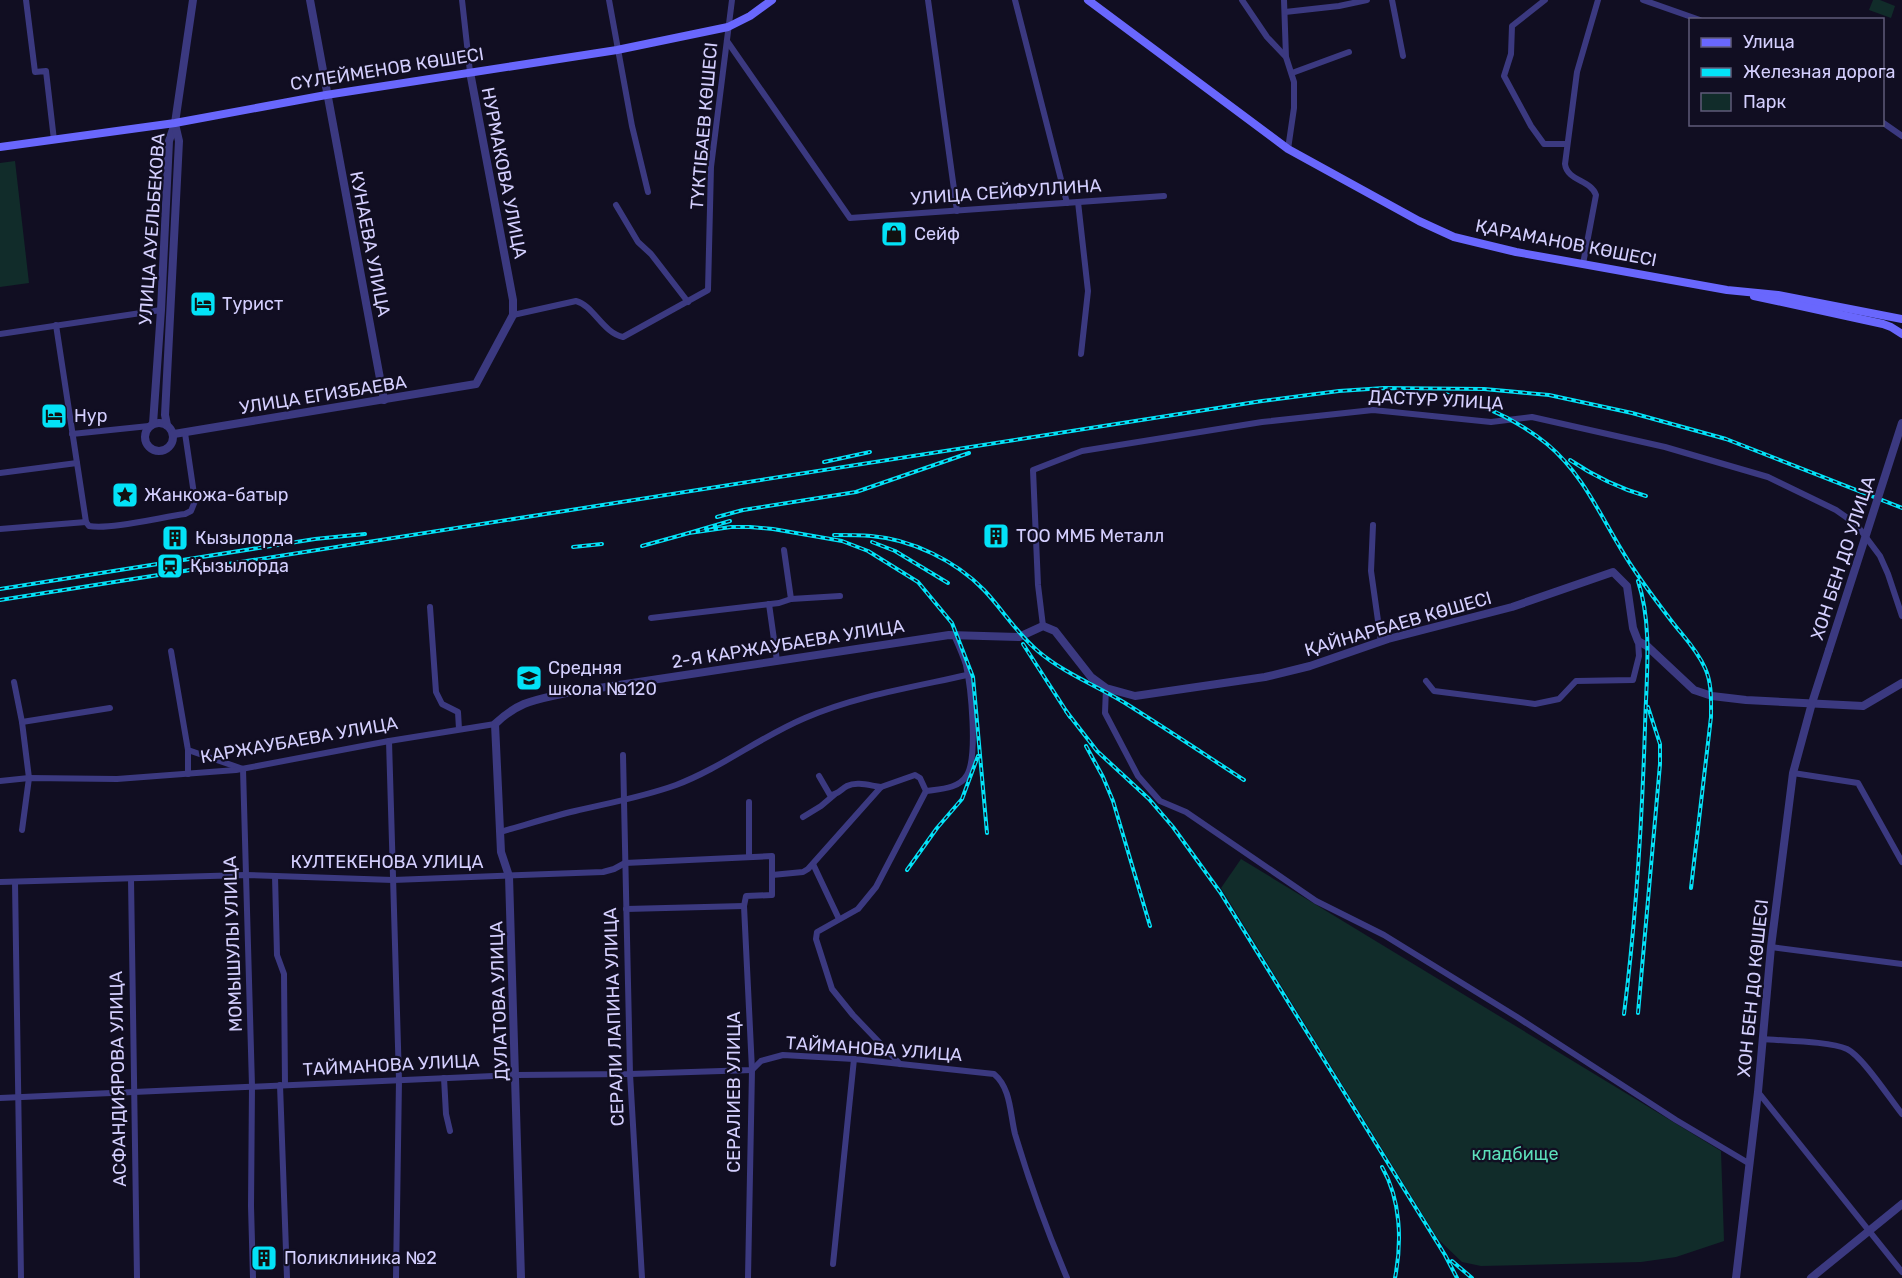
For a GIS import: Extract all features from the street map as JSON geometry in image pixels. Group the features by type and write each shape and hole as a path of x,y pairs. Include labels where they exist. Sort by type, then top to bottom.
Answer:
{"main road":[{"name":"СҮЛЕЙМЕНОВ КӨШЕСІ","path":"0,147 175,123 326,94 617,50 728,27 750,16 772,0"},
{"name":"ҚАРАМАНОВ КӨШЕСІ","path":"1088,0 1288,149 1419,221 1454,237 1583,264 1727,290 1778,295 1902,321"},
{"path":"1727,290 1892,327 1902,333"}],"street":[{"path":"26,0 35,72 46,71 54,140"},
{"path":"175,123 193,0"},
{"name":"КУНАЕВА УЛИЦА","path":"310,0 384,400"},
{"name":"НУРМАКОВА УЛИЦА","path":"462,0 470,72 504,248 513,300 513,315"},
{"path":"609,0 632,126 648,192"},
{"name":"ТҮКТІБАЕВ КӨШЕСІ","path":"688,302 708,290 711,167 732,0"},
{"path":"928,0 957,211"},
{"path":"1015,0 1067,203"},
{"path":"1242,0 1267,37 1286,57"},
{"path":"1284,0 1286,57 1294,82 1294,108 1288,149"},
{"path":"1285,12 1339,6 1367,0"},
{"path":"1392,0 1403,56"},
{"path":"1545,0 1512,26 1511,54 1504,76 1531,126 1544,144 1567,144"},
{"path":"1583,264 1596,195 1593,189 1568,174 1566,170 1567,144 1576,72 1598,0"},
{"path":"1642,0 1694,18"},
{"name":"УЛИЦА СЕЙФУЛЛИНА","path":"727,41 850,218 1164,196"},
{"path":"1292,73 1349,52"},
{"name":"УЛИЦА АУЕЛЬБЕКОВА","path":"167,425 165,415 179,141 175,123"},
{"name":"УЛИЦА АУЕЛЬБЕКОВА","path":"151,425 161,310 170,141 175,123"},
{"path":"1884,123 1902,136"},
{"path":"1078,202 1088,291 1081,354"},
{"path":"513,315 576,301 618,336 624,337 688,302 651,254 638,242 616,205"},
{"path":"0,334 170,310"},
{"name":"УЛИЦА ЕГИЗБАЕВА","path":"174,434 476,384 513,315"},
{"path":"56,325 86,522 89,526 96,527 191,511 195,501 185,433"},
{"name":"ДАСТУР УЛИЦА","path":"1043,626 1038,585 1034,470 1082,451 1262,422 1373,410 1491,422 1532,417 1665,447 1768,477 1836,510 1856,524 1880,556 1902,616"},
{"path":"72,434 151,425 158,422 167,425 174,434 174,440 168,449 157,452 148,446 145,441 146,431 151,425"},
{"name":"ХОН БЕН ДО УЛИЦА","path":"1812,703 1902,423"},
{"path":"0,473 77,463"},
{"path":"0,529 86,522"},
{"path":"1373,525 1371,571 1381,642"},
{"path":"784,550 791,599"},
{"name":"ҚАЙНАРБАЕВ КӨШЕСІ","path":"1043,626 1055,631 1091,677 1106,688 1136,696 1265,677 1310,666 1381,642 1512,607 1613,572 1627,586 1638,641"},
{"path":"651,618 769,604 791,599 840,596"},
{"path":"769,604 777,661"},
{"path":"430,607 436,693 442,704 458,712 459,729"},
{"path":"926,791 951,787 960,783 967,776 971,764 973,736 966,664 952,635 1019,637 1043,626"},
{"name":"2-Я КАРЖАУБАЕВА УЛИЦА","path":"495,723 509,710 522,703 566,693 952,635"},
{"path":"1426,681 1434,691 1535,704 1559,699 1576,681 1634,680 1639,656 1638,641"},
{"path":"1638,641 1647,646 1694,690 1703,694 1746,700 1863,706 1902,683"},
{"path":"171,651 188,750 188,774"},
{"path":"500,832 575,811 622,801 677,784 714,767 764,737 806,717 871,697 967,675"},
{"path":"14,682 29,778 22,830"},
{"path":"1106,688 1105,714 1138,776 1160,801 1196,818 1316,901 1394,941 1676,1120 1750,1164"},
{"name":"ХОН БЕН ДО КӨШЕСІ","path":"1736,1278 1758,1092 1771,947 1793,774 1812,703"},
{"path":"22,722 110,708"},
{"name":"КАРЖАУБАЕВА УЛИЦА","path":"0,781 29,778 117,779 243,769 495,723"},
{"name":"ДУЛАТОВА УЛИЦА","path":"495,723 501,852 509,876 517,1075 521,1278"},
{"path":"389,741 399,1080 396,1278"},
{"path":"188,750 243,769"},
{"name":"СЕРАЛИ ЛАПИНА УЛИЦА","path":"623,755 622,801 630,1074 642,1278"},
{"name":"МОМЫШУЛЫ УЛИЦА","path":"243,769 252,1086 253,1278"},
{"path":"1793,774 1858,783 1902,862"},
{"path":"803,817 848,785 856,783 881,787 915,775 920,778 926,791"},
{"path":"819,776 830,795 835,795"},
{"path":"626,909 744,906 746,896 772,895 772,875 803,872 813,864 881,787"},
{"path":"900,1064 853,1015 832,989 816,939 817,932 858,909 876,887 926,791"},
{"path":"748,802 749,856"},
{"name":"КУЛТЕКЕНОВА УЛИЦА","path":"0,882 245,875 393,880 509,876 603,872 625,863 749,856 772,856 772,875"},
{"path":"813,864 839,919"},
{"path":"275,876 277,955 284,974 283,1085 287,1278"},
{"name":"АСФАНДИЯРОВА УЛИЦА","path":"130,879 137,1278"},
{"path":"15,882 21,1278"},
{"name":"СЕРАЛИЕВ УЛИЦА","path":"744,906 752,1070 748,1278"},
{"path":"1771,947 1902,964"},
{"path":"1762,1039 1847,1049 1857,1057 1902,1114"},
{"name":"ТАЙМАНОВА УЛИЦА","path":"0,1098 517,1075 752,1070 761,1060 783,1055 854,1059 994,1074 1000,1079 1008,1097 1015,1133 1067,1278"},
{"path":"833,1264 854,1059"},
{"path":"444,1078 446,1114 450,1131"},
{"path":"1758,1092 1902,1272"},
{"path":"1811,1278 1902,1204"}],"green space":[{"path":"1873,0 1880,0 1895,6 1891,18 1869,10"},
{"path":"15,161 29,283 0,287 0,163"},
{"name":"кладбище","path":"1241,859 1721,1151 1724,1241 1676,1257 1641,1262 1481,1266 1462,1262 1438,1239 1221,888"}],"railway":[{"path":"0,600 1262,401 1384,388 1484,389 1549,395 1632,413 1726,439 1902,508"},
{"path":"1445,394 1511,420 1535,435 1561,457 1585,488 1624,555 1702,661 1710,686 1711,717 1691,888"},
{"path":"824,462 870,452"},
{"path":"717,517 743,510 856,492 969,453"},
{"path":"1570,460 1606,481 1646,496"},
{"path":"730,521 689,533 731,527 750,527 842,541 868,551 918,582 952,623 973,677 987,833"},
{"path":"642,546 689,533"},
{"path":"0,589 315,539 365,534"},
{"path":"834,535 886,538 917,547 946,561 973,579 1024,638 1049,660 1125,703 1244,780"},
{"path":"872,542 895,551 948,583"},
{"path":"573,547 602,544"},
{"path":"1624,1014 1638,871 1647,672 1646,616 1638,581"},
{"path":"1023,644 1070,717"},
{"path":"1638,1013 1660,764 1660,744 1648,707"},
{"path":"1066,711 1097,751 1149,799 1173,827 1220,892 1445,1255 1457,1278"},
{"path":"1086,746 1113,801 1150,926"},
{"path":"907,870 937,828 962,799 978,756"},
{"path":"1382,1167 1393,1193 1398,1221 1399,1250 1395,1278"},
{"path":"1452,1261 1472,1278"}],"place":[{"name":"Сейф","path":"894,234"},
{"name":"Турист","path":"203,304"},
{"name":"Нур","path":"54,416"},
{"name":"Жанкожа-батыр","path":"125,495"},
{"name":"ТОО ММБ Металл","path":"996,536"},
{"name":"Кызылорда","path":"175,538"},
{"name":"Қызылорда","path":"170,566"},
{"name":"Средняя школа №120","path":"529,678"},
{"name":"Поликлиника №2","path":"264,1258"}]}
